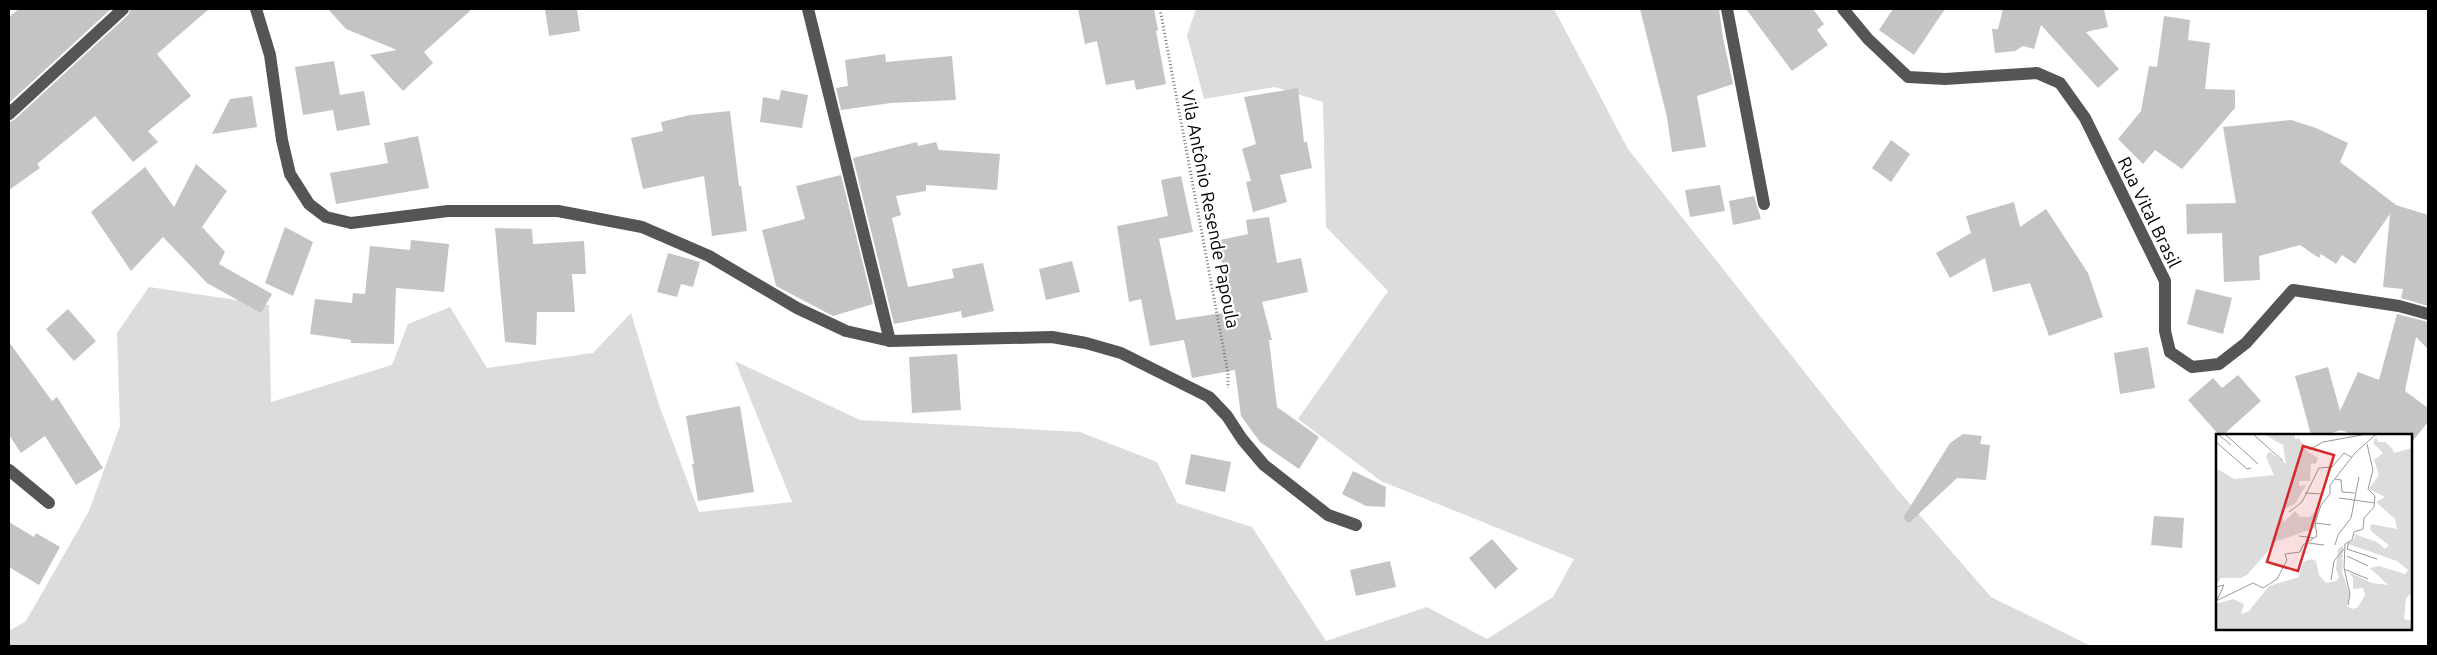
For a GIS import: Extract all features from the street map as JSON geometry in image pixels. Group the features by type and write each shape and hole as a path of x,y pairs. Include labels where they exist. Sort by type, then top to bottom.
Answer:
{"street":[{"path":"9,114 123,9"},
{"path":"256,9 270,55 282,140 290,174 309,204 326,218 351,223 448,212 558,211 642,227 709,256 798,308 846,330 890,341 1052,337 1086,343 1121,353 1209,397 1227,416 1242,439 1264,465 1328,515 1356,525"},
{"path":"808,9 890,341"},
{"path":"1727,9 1764,204"},
{"name":"Rua Vital Brasil","path":"1842,9 1868,39 1908,77 1945,79 2037,73 2060,83 2085,118 2164,280 2165,331 2170,352 2192,368 2219,364 2246,343 2293,290 2399,306 2428,314"},
{"path":"9,470 49,503"}],"path":[{"name":"Vila Antônio Resende Papoula","path":"1160,9 1228,373 1227,416"}],"shaded area":[{"path":"1196,9 1554,9 1628,149 1897,489 1991,597 2091,646 9,646 9,631 26,621 89,511 120,426 117,333 149,287 269,305 271,402 392,365 408,324 450,307 487,368 593,353 631,313 659,405 699,512 792,502 735,361 860,420 1080,432 1157,462 1177,503 1252,527 1326,641 1427,607 1487,639 1553,597 1574,559 1381,481 1298,419 1388,291 1326,227 1323,102 1275,87 1204,99 1187,35"}],"building":[{"path":"19,9 111,9 9,103 9,17"},
{"path":"131,9 209,9 157,54 191,96 148,131 158,142 133,162 95,116 37,164 40,168 9,190 9,122 14,120 128,15"},
{"path":"328,9 472,9 424,52 433,63 403,91 370,55 397,50 346,29"},
{"path":"545,9 577,9 580,31 549,36"},
{"path":"1078,9 1154,9 1158,30 1156,31 1166,84 1136,90 1134,80 1106,85 1097,41 1085,44"},
{"path":"1640,9 1719,9 1733,84 1697,96 1706,147 1672,152 1667,117"},
{"path":"1746,9 1813,9 1824,24 1817,30 1828,45 1792,71"},
{"path":"1893,9 1945,9 1914,55 1879,30"},
{"path":"2003,9 2104,9 2108,27 2086,32 2119,69 2098,88 2041,25 2034,49 2023,46 2015,51 1995,53 1992,29 1998,29"},
{"path":"2164,16 2190,20 2188,40 2210,43 2205,89 2235,90 2235,108 2182,169 2155,150 2143,164 2118,139 2141,111 2149,66 2157,67"},
{"path":"885,54 886,62 952,56 956,100 891,103 841,110 836,88 848,86 845,60"},
{"path":"334,61 340,95 364,91 370,125 337,131 333,110 303,115 295,67"},
{"path":"1298,88 1304,142 1307,142 1312,168 1280,175 1287,202 1253,212 1246,182 1251,181 1242,149 1256,144 1244,97"},
{"path":"781,90 808,95 802,128 760,122 763,97 779,100"},
{"path":"252,96 257,127 212,134 230,99"},
{"path":"730,111 739,186 741,186 747,231 712,236 704,176 643,189 631,138 663,131 661,122 690,115"},
{"path":"2291,120 2316,128 2348,143 2340,162 2396,205 2428,215 2428,306 2401,298 2403,289 2383,287 2390,214 2355,264 2342,255 2336,264 2321,254 2319,258 2300,245 2259,256 2260,280 2224,282 2222,233 2187,234 2186,204 2236,203 2223,127"},
{"path":"418,136 429,188 336,204 330,173 388,163 384,143"},
{"path":"1891,140 1910,154 1891,182 1872,168"},
{"path":"917,142 918,146 936,142 939,150 1000,154 997,190 926,185 926,191 896,196 901,215 892,218 908,287 954,278 952,269 983,263 994,311 962,318 961,311 894,324 853,158"},
{"path":"196,164 227,191 202,227 225,252 219,264 272,294 261,313 207,283 163,237 131,271 91,212 145,167 174,207"},
{"path":"841,175 873,304 833,316 776,286 762,230 805,219 796,186"},
{"path":"1181,176 1193,232 1159,239 1176,320 1235,311 1216,241 1248,234 1246,220 1269,217 1277,263 1301,258 1308,292 1262,302 1272,340 1269,340 1277,407 1319,437 1299,469 1260,442 1241,416 1235,370 1192,378 1184,340 1150,346 1141,299 1129,302 1117,226 1168,216 1161,180"},
{"path":"1720,185 1725,211 1690,217 1685,190"},
{"path":"1754,196 1761,219 1733,225 1729,201"},
{"path":"2014,202 2020,227 2046,209 2088,273 2103,317 2049,336 2030,283 1993,292 1985,258 1950,278 1936,253 1971,233 1966,216"},
{"path":"285,227 313,242 293,296 265,283"},
{"path":"495,228 532,229 533,244 584,241 586,274 572,274 575,312 537,312 536,345 505,342"},
{"path":"411,240 449,244 444,292 396,288 394,344 351,343 351,340 310,334 315,299 352,303 353,293 365,294 370,246 410,250"},
{"path":"668,253 700,262 693,287 681,284 677,297 657,292"},
{"path":"1072,261 1080,292 1046,300 1039,269"},
{"path":"2196,289 2232,298 2223,334 2187,324"},
{"path":"68,309 96,341 74,361 46,329"},
{"path":"2397,314 2428,322 2428,349 2416,337 2405,391 2428,408 2428,422 2412,442 2412,434 2351,434 2341,430 2329,434 2311,434 2295,376 2328,367 2340,411 2358,372 2379,380"},
{"path":"9,342 52,401 57,397 103,468 76,485 45,436 21,453 9,435"},
{"path":"2148,347 2155,388 2120,394 2114,353"},
{"path":"957,354 961,410 912,413 909,357"},
{"path":"2238,375 2261,401 2224,434 2218,434 2188,400 2213,378 2222,388"},
{"path":"740,406 754,492 698,501 686,416"},
{"path":"1963,434 1982,436 1980,444 1990,445 1986,480 1957,478 1909,523 1903,518 1950,443"},
{"path":"1191,454 1231,462 1225,492 1185,484"},
{"path":"1353,471 1386,487 1385,507 1366,506 1342,494"},
{"path":"2154,516 2184,518 2182,548 2151,545"},
{"path":"9,522 34,537 36,533 60,547 39,585 9,567"},
{"path":"1492,539 1518,569 1495,589 1469,558"},
{"path":"1390,561 1396,587 1356,596 1350,570"}]}
